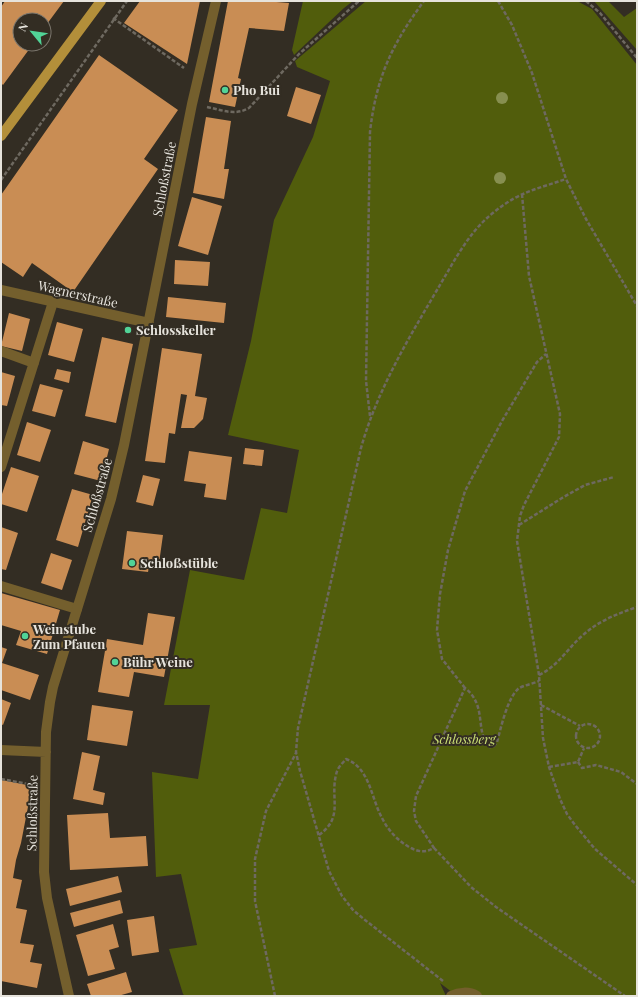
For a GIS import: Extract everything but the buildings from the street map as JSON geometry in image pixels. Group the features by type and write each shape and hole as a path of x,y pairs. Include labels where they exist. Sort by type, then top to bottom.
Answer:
{"main road":[{"path":"1,136 99,4"}],"street":[{"name":"Schloßstraße","path":"69,996 52,923 44,872 44,786 46,732 50,702 110,498 124,445 192,104 216,1"},
{"name":"Wagnerstraße","path":"1,290 149,324"},
{"path":"1,467 53,302"},
{"path":"1,351 34,363"},
{"path":"1,586 77,609"},
{"path":"1,750 46,752"},
{"path":"451,996 462,992 471,993 477,996"}],"path":[{"path":"1,180 128,1"},
{"path":"192,104 232,113 242,112 249,108 298,54 359,1"},
{"path":"370,417 366,381 370,132 372,115 378,87 389,55 409,21 424,1"},
{"path":"498,1 512,25 532,73 566,179 586,220 637,306"},
{"path":"586,1 600,12 637,58"},
{"path":"99,4 114,19 198,78"},
{"path":"451,996 441,979 353,910 342,896 329,871 300,771 296,752 298,728 361,448 370,417 380,392 406,342 458,255 473,234 487,218 522,194 566,179"},
{"path":"522,194 529,276 560,414 559,437 524,505 517,541 539,675 543,738 549,767 560,799 574,825 595,849 637,885"},
{"path":"539,681 519,688 514,694 510,701 497,742 494,746 490,747 483,738 479,710 476,701 442,659 437,630 440,594 448,550 465,491 502,421 537,362 546,354"},
{"path":"519,525 585,485 614,477"},
{"path":"539,675 554,666 583,635 598,624 613,615 637,607"},
{"path":"465,688 416,796 414,811 416,821 434,848 471,887 496,907 625,996"},
{"path":"541,705 580,726"},
{"path":"584,724 592,724 599,730 600,738 596,745 589,748 584,748 581,746 576,740 576,733 580,726 584,724"},
{"path":"578,762 584,748"},
{"path":"275,996 255,900 255,859 266,811 296,752"},
{"path":"319,835 327,829 335,811 336,774 346,759 354,762 364,774 381,817 390,832 402,843 416,851 428,851 434,848"},
{"path":"549,767 578,762"},
{"path":"578,762 582,768 596,765 620,772 637,784"},
{"path":"1,779 33,785"}],"green space":[{"path":"303,1 353,1 294,55 292,50"},
{"name":"Schlossberg","path":"366,1 577,1 592,9 637,65 637,996 457,996 440,983 446,996 185,996 183,994 169,949 197,945 181,874 156,877 152,772 198,779 210,705 164,705 190,570 244,580 261,508 287,513 299,450 228,435 251,341 274,220 313,137 330,81 297,67 295,61"},
{"path":"594,1 608,1 624,17 637,8 637,50"}],"place":[{"name":"Pho Bui","path":"225,90"},
{"name":"Schlosskeller","path":"128,330"},
{"name":"Schloßstüble","path":"132,563"},
{"name":"Weinstube Zum Pfauen","path":"25,636"},
{"name":"Bühr Weine","path":"115,662"}]}
